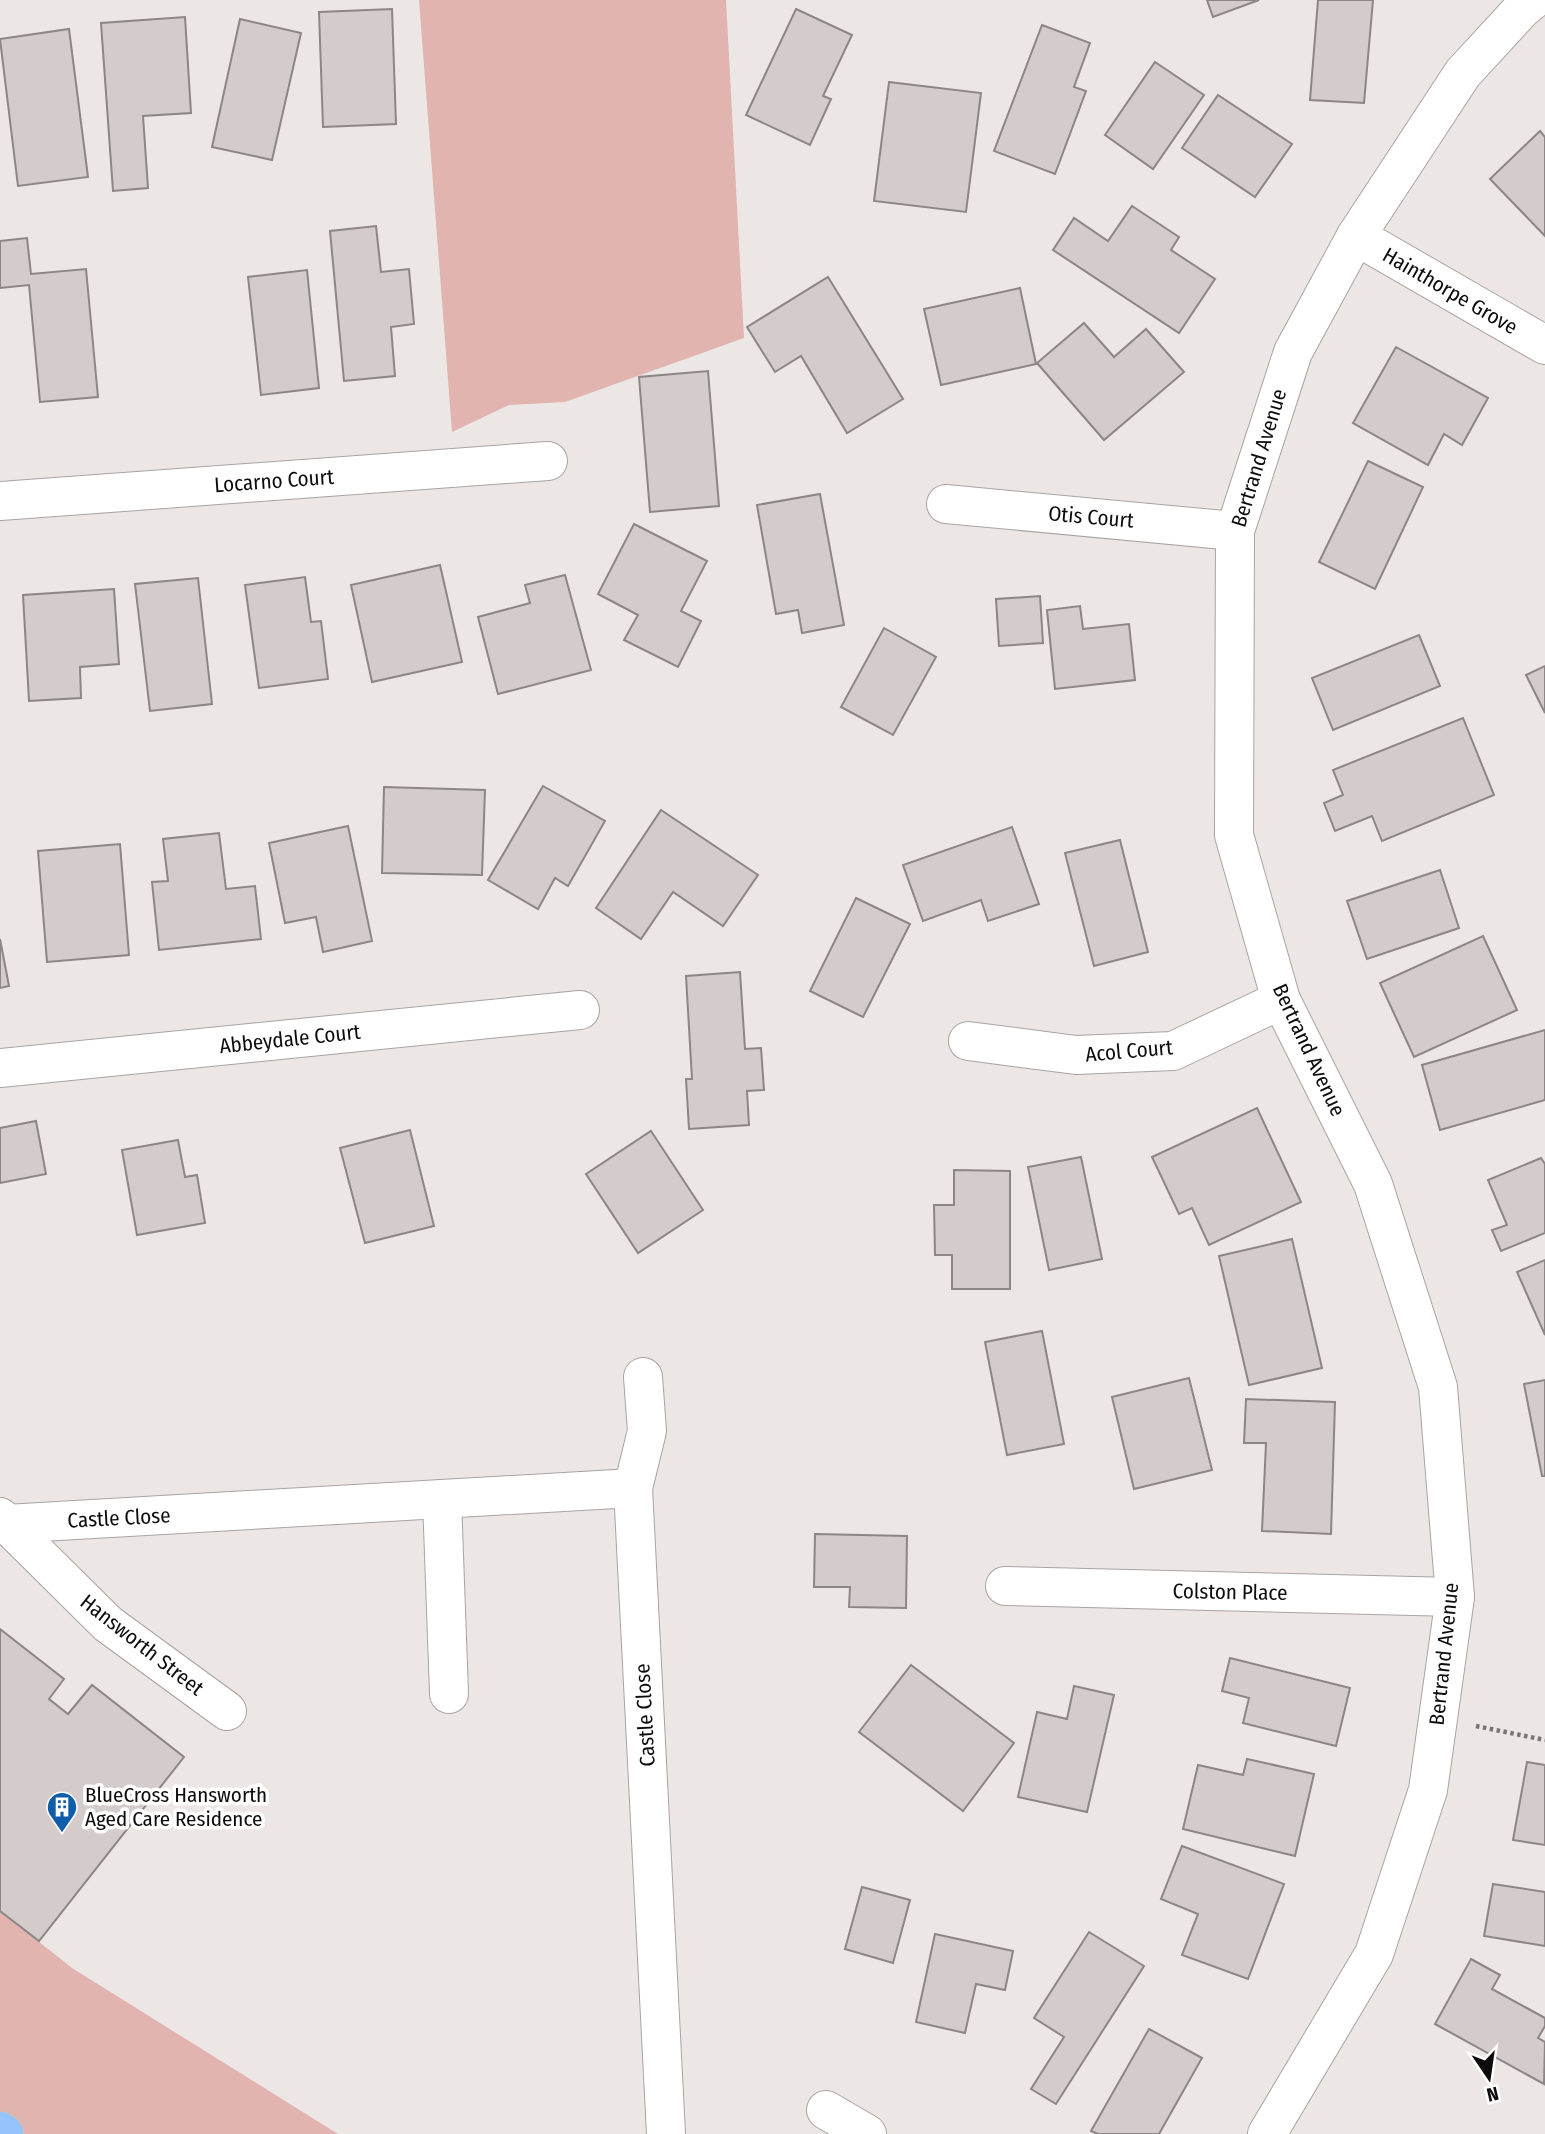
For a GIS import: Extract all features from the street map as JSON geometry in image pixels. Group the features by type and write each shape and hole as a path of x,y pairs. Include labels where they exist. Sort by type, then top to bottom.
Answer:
{"street":[{"name":"Bertrand Avenue","path":"1267,2134 1374,1954 1428,1790 1455,1597 1438,1387 1373,1184 1281,1000 1234,835 1235,531 1293,352 1356,236 1463,73 1523,3"},
{"name":"Hainthorpe Grove","path":"1356,236 1545,345"},
{"name":"Locarno Court","path":"0,501 548,461"},
{"name":"Otis Court","path":"946,504 1235,531"},
{"name":"Acol Court","path":"968,1041 1076,1055 1173,1051 1281,1000"},
{"name":"Abbeydale Court","path":"0,1068 580,1010"},
{"path":"633,1488 647,1431 643,1377"},
{"name":"Castle Close","path":"3,1520 633,1488 666,2134"},
{"path":"442,1499 449,1694"},
{"name":"Hansworth Street","path":"3,1520 108,1623 227,1710"},
{"name":"Colston Place","path":"1005,1586 1455,1597"},
{"path":"826,2110 867,2134"}],"path":[{"path":"1437,1719 1545,1740"}],"shaded area":[{"path":"419,0 726,0 744,338 565,402 509,405 452,432"},
{"path":"0,1911 72,1968 338,2134 0,2134"}],"building":[{"path":"1207,0 1259,0 1213,17"},
{"path":"1318,0 1373,0 1364,103 1310,100"},
{"path":"392,9 396,124 323,127 319,12"},
{"path":"796,9 852,35 823,96 831,99 810,145 746,115"},
{"path":"185,17 191,113 143,116 148,188 113,191 101,23"},
{"path":"240,19 301,33 272,160 212,147"},
{"path":"1042,25 1090,43 1074,87 1086,91 1055,174 994,151"},
{"path":"69,29 88,177 18,186 0,39"},
{"path":"1155,62 1204,95 1153,169 1105,135"},
{"path":"889,82 981,93 966,212 874,201"},
{"path":"1218,95 1292,144 1255,197 1182,148"},
{"path":"1540,131 1545,137 1545,236 1490,179"},
{"path":"1132,206 1179,237 1171,250 1215,279 1179,333 1053,250 1074,218 1108,241"},
{"path":"376,226 381,272 409,269 414,324 391,327 395,376 344,381 330,231"},
{"path":"27,238 31,274 86,269 98,397 40,402 29,285 0,288 0,241"},
{"path":"307,270 319,388 261,395 248,277"},
{"path":"828,277 903,399 847,433 801,356 775,372 747,327"},
{"path":"1020,288 1036,364 941,385 924,309"},
{"path":"1084,323 1114,357 1146,329 1184,372 1104,440 1037,363"},
{"path":"1396,347 1488,398 1462,445 1444,434 1428,465 1353,423"},
{"path":"708,371 719,506 650,512 639,377"},
{"path":"1368,461 1423,487 1375,589 1319,562"},
{"path":"820,494 844,625 802,633 798,610 776,614 757,505"},
{"path":"634,524 707,561 681,611 701,621 678,667 624,640 638,615 598,594"},
{"path":"440,565 462,662 372,682 351,585"},
{"path":"565,575 591,670 498,694 478,617 530,603 525,585"},
{"path":"305,577 311,622 321,621 328,679 259,688 245,585"},
{"path":"198,578 212,704 150,711 135,584"},
{"path":"114,589 119,664 80,667 81,698 29,701 23,595"},
{"path":"1040,596 1043,643 999,646 996,599"},
{"path":"1080,606 1083,629 1129,624 1135,680 1055,689 1047,610"},
{"path":"884,628 936,657 893,735 841,707"},
{"path":"1419,635 1440,686 1333,730 1312,678"},
{"path":"1545,666 1545,713 1526,675"},
{"path":"1463,718 1494,795 1382,841 1372,816 1335,831 1324,803 1343,795 1333,770"},
{"path":"543,786 605,821 568,886 555,878 538,909 488,880"},
{"path":"384,787 485,790 482,875 382,873"},
{"path":"661,810 758,875 723,926 673,892 641,939 596,908"},
{"path":"348,826 372,941 323,952 316,917 285,923 269,843"},
{"path":"1012,827 1039,904 988,921 981,900 923,921 903,865"},
{"path":"219,833 226,889 255,886 261,939 159,950 152,882 168,881 163,839"},
{"path":"1120,840 1148,952 1094,966 1065,853"},
{"path":"120,844 129,955 47,962 38,851"},
{"path":"1440,870 1459,928 1367,959 1347,901"},
{"path":"856,898 910,924 863,1017 810,991"},
{"path":"1483,936 1517,1010 1414,1057 1380,983"},
{"path":"0,939 9,986 0,988"},
{"path":"740,972 745,1049 761,1048 764,1090 747,1091 749,1125 689,1129 686,1079 692,1079 686,976"},
{"path":"1545,1030 1545,1100 1440,1130 1422,1065"},
{"path":"1257,1108 1301,1202 1209,1245 1192,1208 1179,1214 1152,1157"},
{"path":"36,1121 46,1174 0,1183 0,1128"},
{"path":"410,1130 434,1226 365,1243 340,1148"},
{"path":"651,1131 703,1210 638,1253 586,1174"},
{"path":"178,1140 185,1177 197,1175 205,1223 137,1235 122,1150"},
{"path":"1081,1157 1102,1259 1049,1270 1028,1167"},
{"path":"1541,1158 1545,1164 1545,1233 1501,1251 1492,1230 1507,1225 1488,1180"},
{"path":"954,1170 1010,1171 1010,1289 952,1289 952,1255 935,1255 934,1205 954,1205"},
{"path":"1292,1239 1322,1368 1249,1385 1219,1256"},
{"path":"1545,1260 1545,1335 1517,1272"},
{"path":"1042,1331 1064,1444 1007,1455 985,1342"},
{"path":"1189,1378 1212,1470 1134,1489 1112,1397"},
{"path":"1545,1380 1545,1476 1542,1476 1524,1384"},
{"path":"1246,1399 1335,1402 1331,1534 1262,1531 1266,1443 1244,1443"},
{"path":"815,1534 907,1536 906,1608 849,1607 850,1587 814,1587"},
{"name":"BlueCross Hansworth Aged Care Residence","path":"0,1629 64,1679 49,1699 68,1714 92,1685 184,1757 39,1941 0,1911"},
{"path":"1230,1658 1350,1688 1336,1746 1243,1723 1249,1698 1222,1691"},
{"path":"911,1665 1014,1743 963,1811 859,1732"},
{"path":"1074,1686 1114,1695 1087,1812 1018,1797 1037,1712 1067,1719"},
{"path":"1247,1759 1314,1774 1295,1856 1183,1829 1198,1765 1243,1775"},
{"path":"1527,1762 1545,1765 1545,1845 1513,1840"},
{"path":"1182,1846 1284,1884 1248,1979 1182,1955 1198,1914 1161,1899"},
{"path":"1493,1884 1545,1892 1545,1946 1484,1936"},
{"path":"862,1887 910,1900 893,1963 845,1949"},
{"path":"1089,1932 1144,1966 1056,2104 1031,2089 1064,2037 1034,2018"},
{"path":"935,1934 1013,1951 1005,1990 976,1984 965,2033 916,2022"},
{"path":"1471,1959 1500,1975 1492,1989 1545,2018 1545,2026 1538,2038 1545,2042 1544,2084 1435,2024"},
{"path":"1149,2029 1202,2058 1159,2134 1098,2134 1091,2131"}],"place":[{"name":"BlueCross Hansworth Aged Care Residence","path":"62,1834"}]}
